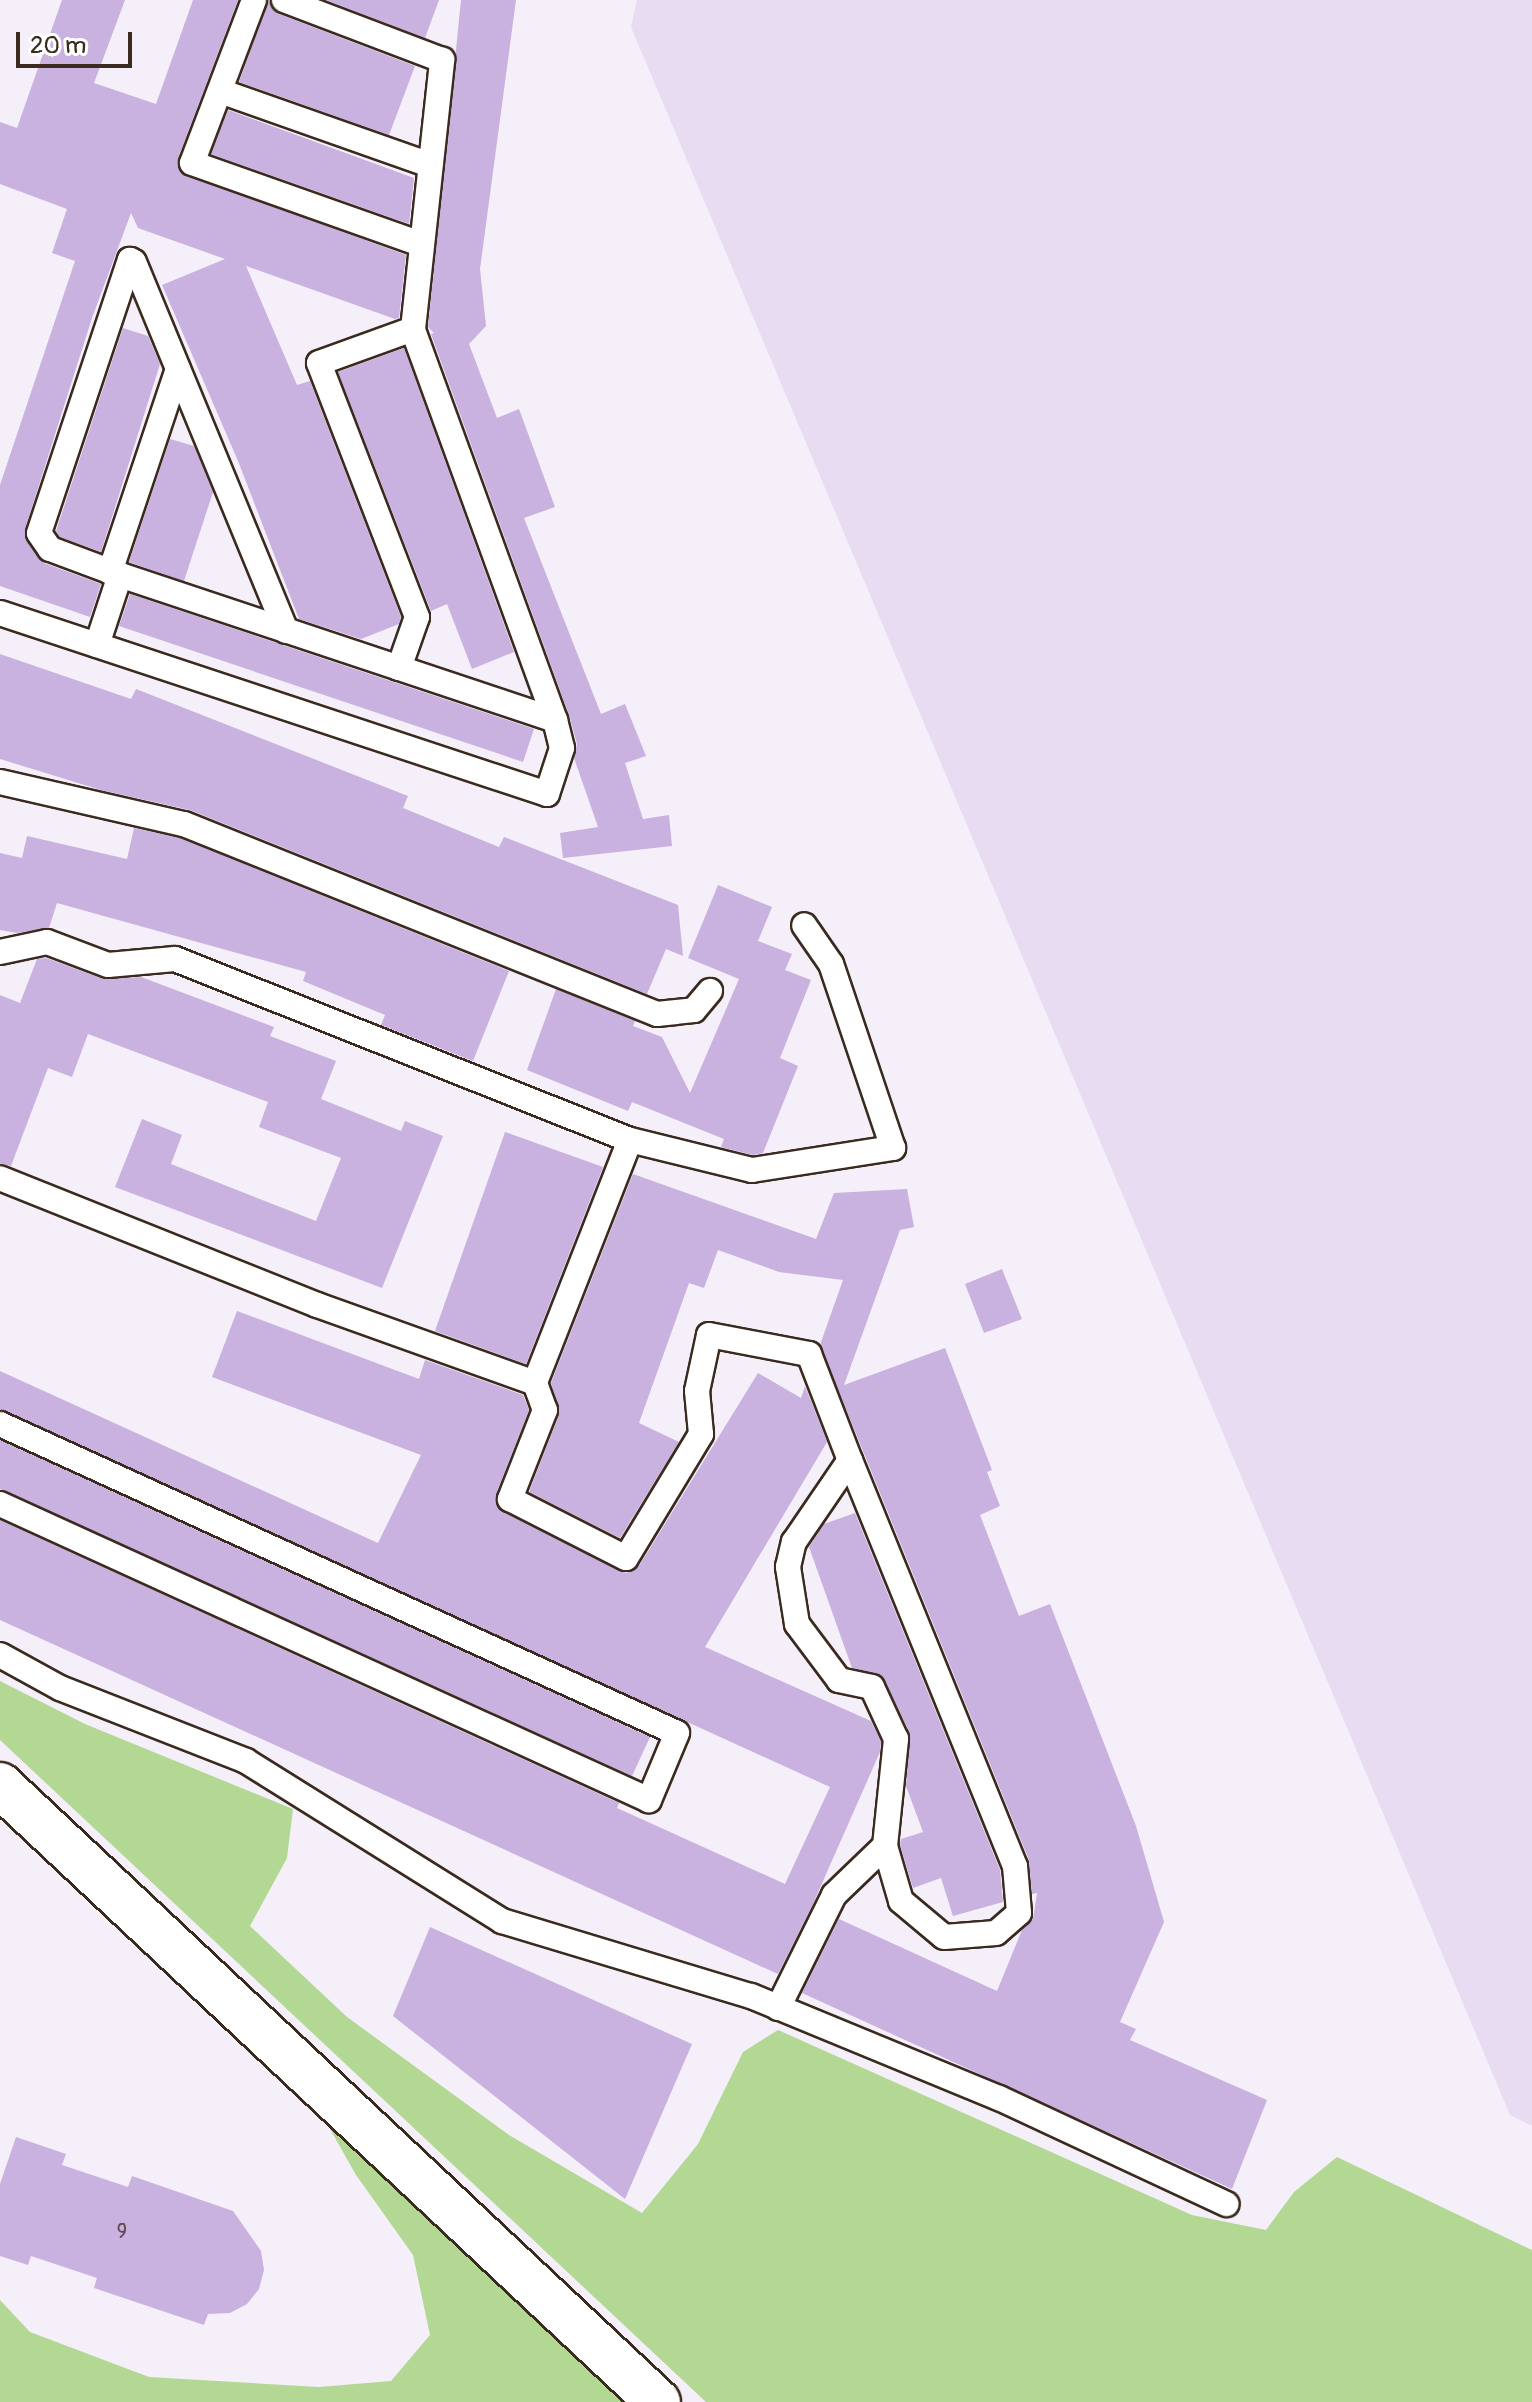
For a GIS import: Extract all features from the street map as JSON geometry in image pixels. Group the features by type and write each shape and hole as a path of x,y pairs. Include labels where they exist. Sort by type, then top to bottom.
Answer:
{"street":[{"path":"0,1785 658,2402"}],"lane":[{"path":"254,0 192,163 421,244"},
{"path":"0,613 547,794 562,748 555,720 413,329 442,60 284,0"},
{"path":"220,91 430,165"},
{"path":"286,631 134,262 130,260 39,533 50,549 115,574 286,631 555,720"},
{"path":"399,668 417,617 319,363 413,329"},
{"path":"97,645 115,574 178,369"},
{"path":"0,782 184,824 657,1014 694,1010 710,991"},
{"path":"0,952 47,942 108,965 175,959 630,1140 752,1170 893,1148 831,964 804,925"},
{"path":"630,1140 535,1383 545,1410 510,1499 626,1558 701,1434 697,1391 709,1335 809,1354 1015,1866 1019,1913 996,1933 944,1937 901,1901 885,1846 896,1739 872,1687 839,1680 797,1624 788,1567 794,1542 850,1460"},
{"path":"0,1178 317,1305 535,1383"},
{"path":"0,1424 677,1733 649,1800 0,1504"},
{"path":"0,1655 60,1688 246,1761 502,1921 644,1962 778,2008 999,2098 1226,2204"},
{"path":"778,2008 834,1895 885,1846"}],"shaded area":[{"path":"637,0 1532,0 1532,2126 1510,2115 631,27"}],"green space":[{"path":"0,1681 85,1724 293,1809 287,1858 250,1926 347,2017 509,2135 642,2213 698,2144 743,2052 778,2030 1192,2215 1266,2230 1294,2192 1337,2157 1532,2250 1532,2402 706,2402 0,1740"},
{"path":"316,2104 628,2402 0,2402 0,2300 30,2332 149,2377 319,2387 391,2381 430,2335 413,2255 356,2175"}],"building":[{"path":"62,0 125,0 94,83 156,104 193,0 238,0 178,158 180,172 406,255 399,318 395,319 246,266 297,385 310,381 401,617 399,624 361,639 299,619 238,461 162,285 225,259 138,228 131,213 92,318 25,529 27,542 44,563 101,584 90,617 0,586 0,485 75,261 52,253 67,209 0,184 0,122 17,128"},
{"path":"269,0 279,14 415,66 389,135 239,82"},
{"path":"326,0 439,0 425,38"},
{"path":"461,0 516,0 480,269 486,326 469,344 497,418 519,409 555,507 524,518 601,714 625,704 646,756 625,763 643,819 669,815 672,846 563,858 560,833 598,827 574,758 577,744 431,334 434,333 428,327"},
{"path":"228,110 414,178 409,224 211,154"},
{"path":"123,328 148,336 160,364 101,552 60,537 56,531"},
{"path":"404,348 514,652 472,669 447,604 431,611 338,372"},
{"path":"170,439 194,446 213,492 184,581 129,562"},
{"path":"130,594 534,729 523,762 119,626"},
{"path":"0,654 131,699 136,689 408,796 403,808 499,847 504,837 678,905 683,956 666,949 647,994 190,810 101,790 0,759"},
{"path":"134,828 180,838 509,971 473,1061 381,1025 385,1015 303,981 306,972 57,903 49,928 17,933 0,930 0,853 22,858 27,836 127,859"},
{"path":"718,885 772,907 758,941 792,954 785,970 811,980 780,1058 798,1066 763,1153 753,1155 721,1147 724,1139 632,1102 628,1111 527,1070 556,989 635,1021 633,1026 662,1037 690,1093 739,979 688,958"},
{"path":"46,958 103,979 141,977 274,1027 270,1036 336,1061 321,1099 401,1131 405,1121 443,1136 382,1288 115,1187 142,1119 182,1135 171,1164 316,1221 341,1158 259,1127 268,1102 88,1034 72,1077 48,1068 11,1166 0,1163 0,995 20,1003 37,959"},
{"path":"505,1132 603,1167 526,1364 435,1331"},
{"path":"633,1174 816,1239 834,1193 907,1189 914,1227 900,1230 844,1385 945,1348 992,1470 987,1472 1000,1506 980,1515 1019,1616 1050,1604 1136,1826 1164,1922 1120,2022 1136,2029 1130,2040 1267,2100 1232,2189 802,1993 839,1919 997,1991 1022,1930 1033,1919 1037,1893 1032,1894 1029,1860 820,1345 843,1280 779,1272 718,1250 704,1288 689,1283 639,1423 679,1442 620,1538 529,1492 559,1415 551,1383"},
{"path":"1002,1269 1022,1319 984,1333 965,1284"},
{"path":"237,1311 419,1379 425,1360 523,1395 529,1410 496,1494 497,1507 626,1573 639,1566 758,1373 801,1398 805,1386 827,1442 705,1647 871,1721 881,1742 880,1752 812,1906 778,1974 0,1620 0,1520 619,1803 617,1808 785,1884 830,1787 0,1409 0,1371 378,1543 421,1455 212,1377"},
{"path":"0,1440 650,1737 632,1776 0,1489"},
{"path":"855,1513 1000,1870 1003,1902 953,1916 941,1878 913,1888 900,1845 901,1839 923,1832 906,1786 910,1733 882,1676 852,1668 809,1547 824,1524"},
{"path":"430,1927 692,2044 625,2199 393,2016"},
{"path":"16,2137 66,2154 62,2165 128,2187 132,2176 233,2211 261,2251 264,2270 259,2289 247,2304 230,2313 208,2314 204,2325 94,2288 97,2278 31,2256 28,2265 0,2256 0,2184"}]}
